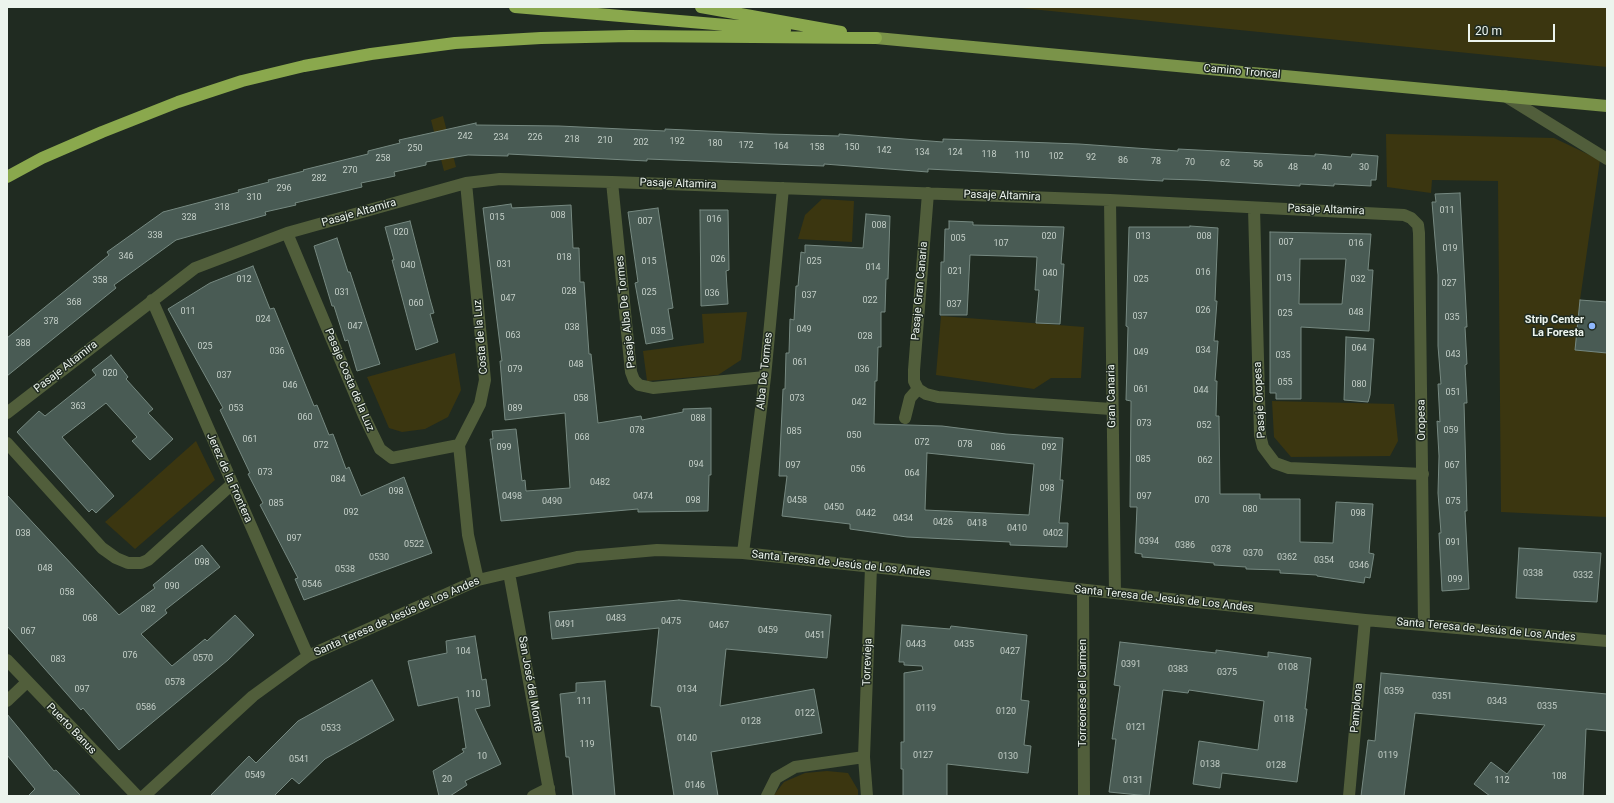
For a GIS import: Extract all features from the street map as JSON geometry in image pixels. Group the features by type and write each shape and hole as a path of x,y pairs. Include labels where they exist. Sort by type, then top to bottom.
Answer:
{"highway":[{"path":"516,7 876,38"},
{"path":"701,7 876,38"},
{"path":"7,177 42,158 102,132 185,100 242,81 304,66 371,54 455,43 541,38 630,36 876,38"}],"main road":[{"name":"Camino Troncal","path":"876,38 1607,106"}],"street":[{"path":"1505,96 1607,159"},
{"name":"Pasaje Altamira","path":"7,413 195,268 287,233 466,183 500,179 928,193 1391,213 1412,218"},
{"name":"Pasaje Alba De Tormes","path":"612,182 631,372 634,380 639,385 653,388 764,377"},
{"name":"Costa de la Luz","path":"459,445 480,404 485,380 466,183"},
{"name":"Alba De Tormes","path":"742,553 764,377 783,188"},
{"name":"Pasaje Gran Canaria","path":"918,389 914,381 914,370 928,193"},
{"name":"Gran Canaria","path":"1110,200 1115,593"},
{"name":"Pasaje Oropesa","path":"1254,208 1260,435 1263,446 1275,463 1289,468 1423,474"},
{"name":"Oropesa","path":"1412,218 1418,225 1419,233 1424,624"},
{"name":"Pasaje Costa de la Luz","path":"287,233 364,416 380,449 392,458 459,445"},
{"name":"Jerez de la Frontera","path":"152,300 231,485 308,656"},
{"path":"905,418 910,398 918,389 926,394 938,397 1112,409"},
{"path":"7,443 102,548 116,558 128,563 141,563 148,560 231,485"},
{"path":"459,445 468,535 478,580"},
{"name":"Santa Teresa de Jesús de Los Andes","path":"144,796 253,696 308,656 478,580 577,557 657,550 742,553 1365,620 1607,641"},
{"name":"Torrevieja","path":"867,796 864,758 872,567"},
{"name":"San José del Monte","path":"509,573 549,792"},
{"name":"Torreones del Carmen","path":"1083,590 1084,796"},
{"name":"Pamplona","path":"1349,796 1365,620"},
{"name":"Puerto Banus","path":"7,660 137,796"},
{"path":"7,701 27,682"},
{"path":"766,796 776,778 795,767 864,758"},
{"path":"533,796 549,792"}],"shaded area":[{"path":"1011,7 1607,7 1607,67"},
{"path":"443,116 456,167 444,171 431,120"},
{"path":"1386,134 1554,138 1600,160 1580,300 1575,350 1607,353 1607,517 1501,512 1498,181 1432,180 1431,193 1387,187"},
{"path":"822,199 854,201 852,242 798,239 805,215"},
{"path":"747,312 741,360 718,375 647,381 643,351 704,343 702,314"},
{"path":"941,316 1084,327 1081,378 1051,378 1034,389 936,375"},
{"path":"455,353 461,390 448,417 425,429 402,432 389,428 367,377"},
{"path":"1272,401 1394,404 1398,441 1390,456 1291,457 1274,437"},
{"path":"196,441 215,480 135,549 105,522"},
{"path":"827,771 848,773 858,790 858,796 773,796 784,782 805,773"}],"building":[{"path":"476,123 476,125 559,126 665,131 665,129 839,136 839,134 943,142 943,139 1079,144 1178,151 1178,149 1315,156 1315,154 1351,157 1352,154 1378,156 1376,180 1371,180 1371,186 1300,184 1300,186 1197,180 1163,179 1163,181 928,169 928,172 824,164 824,166 647,159 647,161 508,154 508,156 468,155 426,162 426,165 394,172 395,176 361,183 362,187 295,203 296,205 265,212 266,215 176,240 114,285 116,288 7,376 7,338 109,255 107,252 163,212 239,192 238,190 269,182 268,180 304,171 303,170 368,154 368,151 400,143 399,140"},
{"path":"1460,193 1467,327 1465,327 1467,364 1465,365 1467,403 1464,403 1467,511 1465,511 1469,589 1442,591 1439,533 1441,533 1438,493 1439,456 1437,421 1440,422 1438,384 1441,384 1438,346 1438,275 1432,202 1436,202 1435,194"},
{"path":"511,204 512,208 571,205 573,248 579,248 580,282 584,282 589,354 591,354 598,423 641,416 642,420 683,412 683,409 711,408 711,475 709,475 708,511 638,512 638,509 501,521 490,439 493,439 492,431 516,429 522,481 525,480 526,491 570,488 565,413 505,420 500,361 502,361 483,208"},
{"path":"658,208 673,308 668,309 673,339 646,344 635,283 638,282 628,212"},
{"path":"700,210 728,210 729,270 726,271 728,304 701,306"},
{"path":"866,214 890,216 888,279 886,279 885,312 881,312 881,347 878,347 877,381 875,381 874,424 942,426 1006,434 1063,438 1060,480 1063,480 1059,523 1068,523 1067,547 1010,545 1010,542 907,537 850,529 850,524 782,516 787,476 779,476 783,389 785,389 786,353 789,353 790,319 794,320 796,286 798,286 801,252 805,253 805,245 863,248","holes":["927,453 1034,464 1029,515 925,510"]},
{"path":"410,221 434,313 430,314 438,342 416,350 392,260 394,260 385,227"},
{"path":"949,221 973,222 973,225 1064,227 1061,264 1064,264 1060,324 1036,323 1039,290 1035,290 1037,257 970,255 967,315 940,315 941,262 944,262 945,229 949,229"},
{"path":"1190,226 1218,228 1215,301 1217,301 1214,341 1218,341 1215,381 1217,381 1216,416 1219,416 1220,494 1260,494 1260,499 1300,499 1300,542 1333,543 1336,502 1373,504 1369,553 1374,554 1370,578 1365,577 1364,583 1317,575 1280,573 1280,570 1246,569 1246,567 1214,565 1214,563 1142,557 1142,554 1135,553 1137,507 1130,507 1131,401 1126,400 1128,327 1126,326 1129,227"},
{"path":"1270,232 1371,234 1368,270 1373,270 1369,331 1301,327 1301,399 1276,399 1276,393 1270,393","holes":["1300,259 1346,259 1342,304 1299,304"]},
{"path":"337,238 348,272 350,272 380,364 357,371 348,340 345,341 334,306 332,306 314,246"},
{"path":"253,266 270,309 274,308 314,406 317,405 329,435 333,434 346,469 349,467 361,496 404,477 432,553 304,600 295,579 298,578 260,505 263,503 248,474 250,473 220,410 223,408 168,309 210,283"},
{"name":"Strip Center La Foresta","path":"1580,300 1607,302 1607,353 1575,350"},
{"path":"1346,337 1374,339 1370,395 1368,402 1344,400"},
{"path":"111,355 128,377 126,379 153,409 148,413 173,439 150,460 132,441 137,437 106,403 62,437 114,496 96,513 92,509 89,512 17,432 39,411 45,416 96,375 92,370"},
{"path":"7,495 119,615 155,588 153,585 202,545 220,567 165,610 167,613 141,634 172,666 205,639 207,641 235,615 254,635 228,660 119,750 83,708 81,710 7,626"},
{"path":"1519,548 1601,553 1597,602 1516,598"},
{"path":"679,600 831,615 827,658 726,649 720,706 814,689 822,733 711,752 718,796 674,796 660,707 651,706 659,628 552,639 549,612"},
{"path":"902,625 950,629 951,626 1027,635 1021,700 1029,701 1024,745 1031,746 1028,773 947,764 947,796 903,796 901,742 904,742 904,673 923,670 922,666 904,665 904,662 899,662"},
{"path":"475,636 482,680 486,679 490,706 475,709 501,764 465,781 467,785 450,796 439,796 433,771 464,752 462,749 466,748 458,697 418,706 408,661 447,653 446,641"},
{"path":"1120,642 1216,653 1216,650 1268,657 1268,652 1311,658 1305,709 1307,709 1297,782 1222,773 1220,788 1193,784 1199,741 1258,750 1264,701 1189,690 1188,693 1163,690 1149,796 1109,792 1116,739 1112,739 1120,686 1114,685"},
{"path":"1381,673 1607,694 1607,731 1586,729 1583,796 1490,796 1474,784 1491,762 1507,774 1545,725 1415,713 1404,796 1361,796 1368,740 1375,741"},
{"path":"372,680 394,720 325,759 299,784 292,778 274,796 210,796 249,756 256,763 298,721"},
{"path":"605,681 615,796 573,796 569,757 566,757 560,694 576,692 576,683"},
{"path":"7,714 54,771 56,770 81,796 28,796 35,789 7,755"}],"place":[{"name":"Strip Center La Foresta","path":"1592,326"}]}
